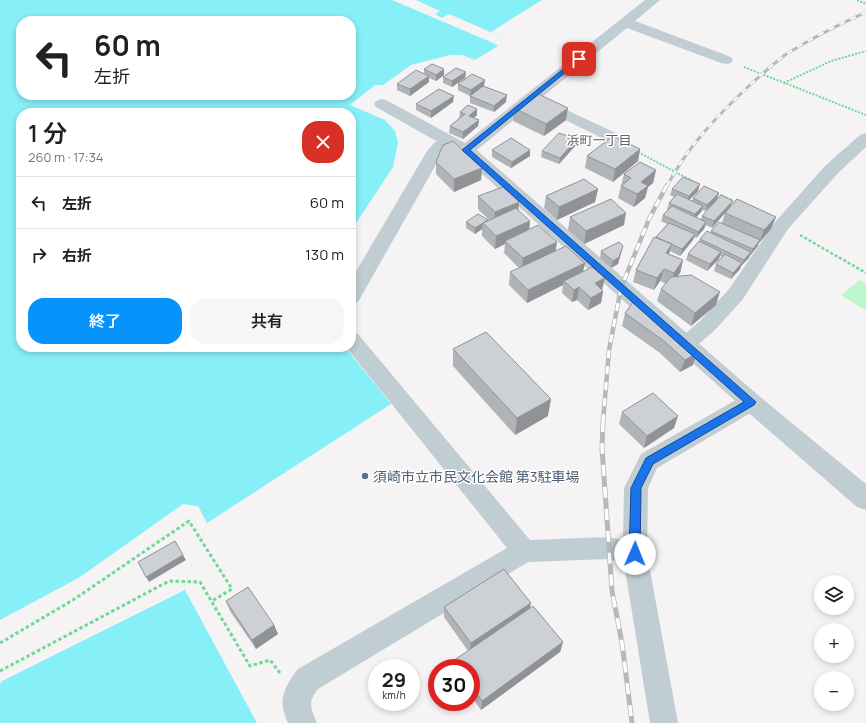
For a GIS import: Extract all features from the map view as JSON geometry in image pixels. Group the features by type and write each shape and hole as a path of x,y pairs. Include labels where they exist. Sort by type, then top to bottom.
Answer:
{"street":[{"path":"356,288 435,151 441,146 462,148 531,98 653,0"},
{"path":"625,22 726,60"},
{"path":"531,98 614,138"},
{"path":"382,104 462,148 751,402 866,498"},
{"path":"686,344 708,325 736,294 782,225 832,168 866,138"},
{"path":"356,345 524,551"},
{"path":"664,723 635,554 636,488 649,461 751,402"},
{"path":"303,723 297,712 297,693 308,679 524,551 608,548 635,554"}],"path":[{"path":"857,0 866,4"},
{"path":"784,83 831,61 866,51"},
{"path":"726,60 866,115"},
{"path":"614,138 659,165 697,184"},
{"path":"711,191 740,204"},
{"path":"782,225 866,273"},
{"path":"0,643 73,600 189,521 232,589 212,601"},
{"path":"0,671 169,581 200,582 250,666 270,660 297,693"}],"green space":[{"path":"860,280 866,284 866,311 841,295"}],"water":[{"path":"0,0 542,0 491,32 502,37 493,43 498,46 475,60 462,55 450,55 411,65 383,85 375,85 350,105 385,120 395,131 398,143 393,167 356,223 356,108 16,108 16,352 349,352 391,404 207,523 184,587 257,723 0,723"}],"pier":[{"path":"392,0 416,0 440,11 435,14 442,18 449,14 502,37 493,43"},
{"path":"183,504 198,506 207,523 184,587 185,590 2,681 0,684 0,620 80,577"}],"building":[{"path":"432,64 444,69 436,75 424,69"},
{"path":"456,68 466,72 452,81 443,77"},
{"path":"416,70 429,76 410,89 397,84"},
{"path":"472,74 485,80 471,90 458,84"},
{"path":"483,86 507,95 494,106 470,96"},
{"path":"439,89 454,96 431,111 416,104"},
{"path":"536,93 568,108 546,124 514,108"},
{"path":"468,105 477,109 469,116 479,120 463,132 450,126 465,114 460,112"},
{"path":"559,133 577,139 560,158 542,151"},
{"path":"613,136 640,149 615,169 587,156"},
{"path":"511,138 530,150 512,162 492,150"},
{"path":"453,141 482,168 454,179 436,162 443,145"},
{"path":"640,162 656,170 641,182 648,186 637,194 621,186 631,178 624,174"},
{"path":"683,177 700,184 689,196 672,189"},
{"path":"584,179 598,189 559,207 546,196"},
{"path":"704,186 719,193 707,205 693,198"},
{"path":"503,187 519,202 495,212 478,196"},
{"path":"677,194 703,206 695,214 669,203"},
{"path":"721,195 733,201 714,221 702,216"},
{"path":"611,199 626,213 586,231 570,217"},
{"path":"737,199 776,217 764,230 725,213"},
{"path":"672,206 706,222 698,232 663,215"},
{"path":"516,208 530,221 496,236 483,223"},
{"path":"478,214 488,220 475,228 466,222"},
{"path":"719,222 760,240 753,249 711,231"},
{"path":"669,223 695,234 682,249 656,237"},
{"path":"538,225 557,242 523,258 505,241"},
{"path":"707,231 751,252 744,260 700,239"},
{"path":"654,237 672,244 666,253 683,260 674,273 664,269 657,278 636,270"},
{"path":"699,241 721,252 710,264 688,254"},
{"path":"619,242 623,246 619,257 613,261 601,251"},
{"path":"566,246 585,263 528,290 510,272"},
{"path":"725,254 742,263 733,273 716,264"},
{"path":"592,267 605,278 595,283 603,291 591,298 579,287 574,290 564,281"},
{"path":"691,275 720,292 695,313 661,289 671,277"},
{"path":"636,298 697,353 685,360 664,341 625,313"},
{"path":"486,332 551,399 517,418 453,349"},
{"path":"653,393 678,416 647,436 622,412"},
{"path":"175,541 183,555 146,577 138,562"},
{"path":"504,569 531,603 471,643 444,607"},
{"path":"248,587 274,625 252,640 226,601"},
{"path":"533,606 563,642 482,701 480,698 480,659 456,659"}],"railway":[{"path":"667,186 684,158 704,132 750,85 767,70 785,55 805,43 866,12"},
{"path":"603,422 609,350 621,288 649,219 667,185"},
{"path":"603,421 602,448 612,591 622,643 632,723"}],"place":[{"name":"須崎市立市民文化会館 第3駐車場","path":"365,476"}],"district":[{"name":"浜町一丁目","path":"599,140"}],"route":[{"path":"579,59 466,150 751,402 649,461 636,488 635,554"}]}
